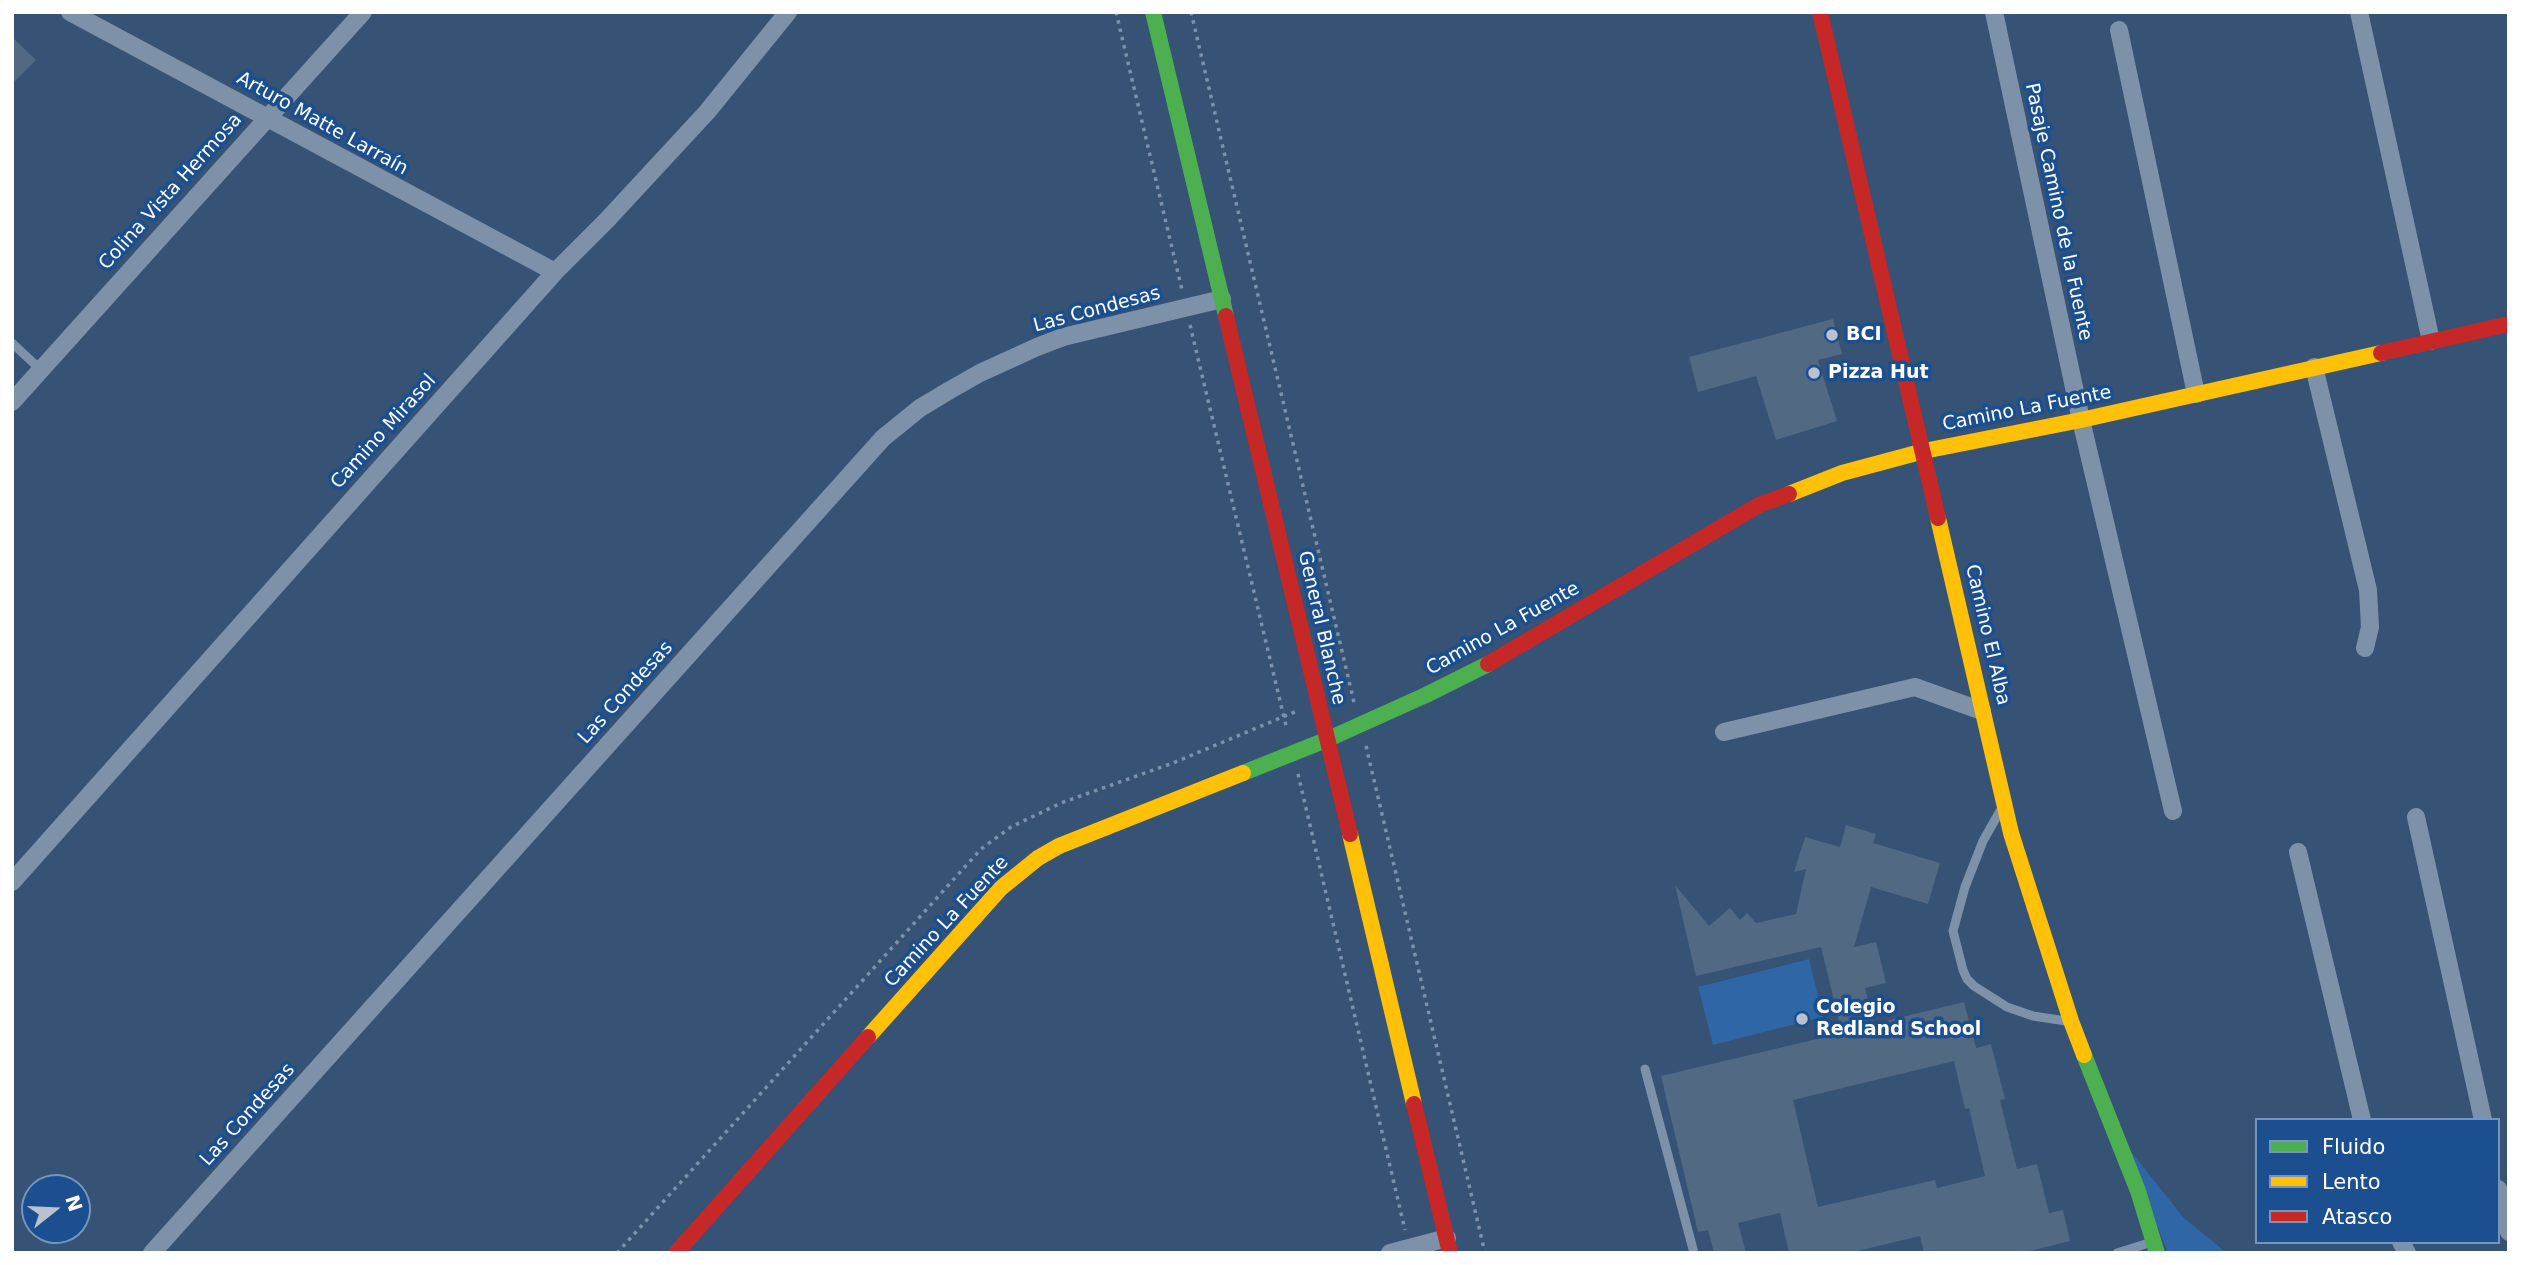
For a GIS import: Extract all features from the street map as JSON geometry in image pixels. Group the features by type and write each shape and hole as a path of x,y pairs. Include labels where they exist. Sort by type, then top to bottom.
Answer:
{"main road":[{"name":"General Blanche","path":"1153,12 1448,1245"},
{"name":"Camino El Alba","path":"1821,12 2004,806 2071,1021 2138,1191 2156,1247"},
{"name":"Camino La Fuente","path":"676,1253 985,906 1019,872 1059,846 1360,725 1491,662 1759,505 1842,473 1924,451 2081,420 2509,324"}],"street":[{"name":"Arturo Matte Larraín","path":"70,12 555,272"},
{"name":"Colina Vista Hermosa","path":"12,402 363,12"},
{"name":"Camino Mirasol","path":"12,882 555,272 666,158 789,12"},
{"name":"Pasaje Camino de la Fuente","path":"1994,12 2081,420 2174,811"},
{"path":"2359,12 2431,341"},
{"path":"2119,30 2196,394"},
{"name":"Las Condesas","path":"152,1253 883,438 940,396 1010,358 1063,337 1222,299"},
{"path":"2314,367 2368,590 2371,627 2365,648"},
{"path":"1724,732 1915,687 1982,711"},
{"path":"2416,817 2483,1118"},
{"path":"2298,852 2362,1118"},
{"path":"2500,1197 2509,1232"},
{"path":"1390,1253 1409,1248 1448,1245"}],"lane":[{"path":"12,343 41,370"},
{"path":"2004,806 1983,841 1952,931 1963,970 1973,986 2007,1007 2033,1016 2071,1021"},
{"path":"1645,1069 1694,1253"},
{"path":"2117,1253 2156,1247"}],"path":[{"path":"1116,12 1409,1248"},
{"path":"1191,12 1485,1253"}],"shaded area":[{"path":"1809,959 1823,1017 1713,1045 1698,987"},
{"path":"2125,1144 2183,1217 2227,1253 2168,1253"}],"building":[{"path":"12,37 36,60 12,84"},
{"path":"1833,319 1842,354 1818,360 1837,421 1776,440 1756,376 1698,392 1689,357"},
{"path":"1846,825 1876,834 1873,843 1940,863 1928,904 1871,887 1854,947 1876,942 1886,983 1865,988 1874,1024 1964,1002 1976,1048 1991,1044 2005,1099 2000,1100 2017,1169 2037,1164 2049,1213 2063,1210 2070,1241 2022,1253 1924,1253 1920,1236 1849,1253 1789,1253 1780,1213 1738,1223 1746,1253 1714,1253 1708,1230 1698,1232 1661,1076 1842,1033 1821,947 1696,976 1675,885 1709,926 1730,908 1740,920 1747,913 1756,923 1796,914 1806,869 1794,872 1805,837 1840,847","holes":["1954,1061 1965,1109 1969,1108 1985,1176 1937,1188 1935,1180 1818,1207 1793,1100"]}],"traffic: fast":[{"path":"1153,12 1226,316"},
{"path":"1243,773 1326,740 1488,664"},
{"path":"2084,1055 2138,1191 2157,1253"}],"traffic: slow":[{"path":"1789,494 1842,473 1924,451 2081,420 2381,353"},
{"path":"1938,518 2011,833 2084,1055"},
{"path":"868,1037 1001,888 1038,858 1059,846 1243,773"},
{"path":"1350,834 1414,1104"}],"traffic: jam":[{"path":"1820,12 1938,518"},
{"path":"1226,316 1350,834"},
{"path":"2381,353 2509,324"},
{"path":"1488,664 1759,505 1789,494"},
{"path":"676,1253 868,1037"},
{"path":"1414,1104 1450,1253"}],"place":[{"name":"BCI","path":"1832,335"},
{"name":"Pizza Hut","path":"1814,373"},
{"name":"Colegio Redland School","path":"1802,1019"}]}
